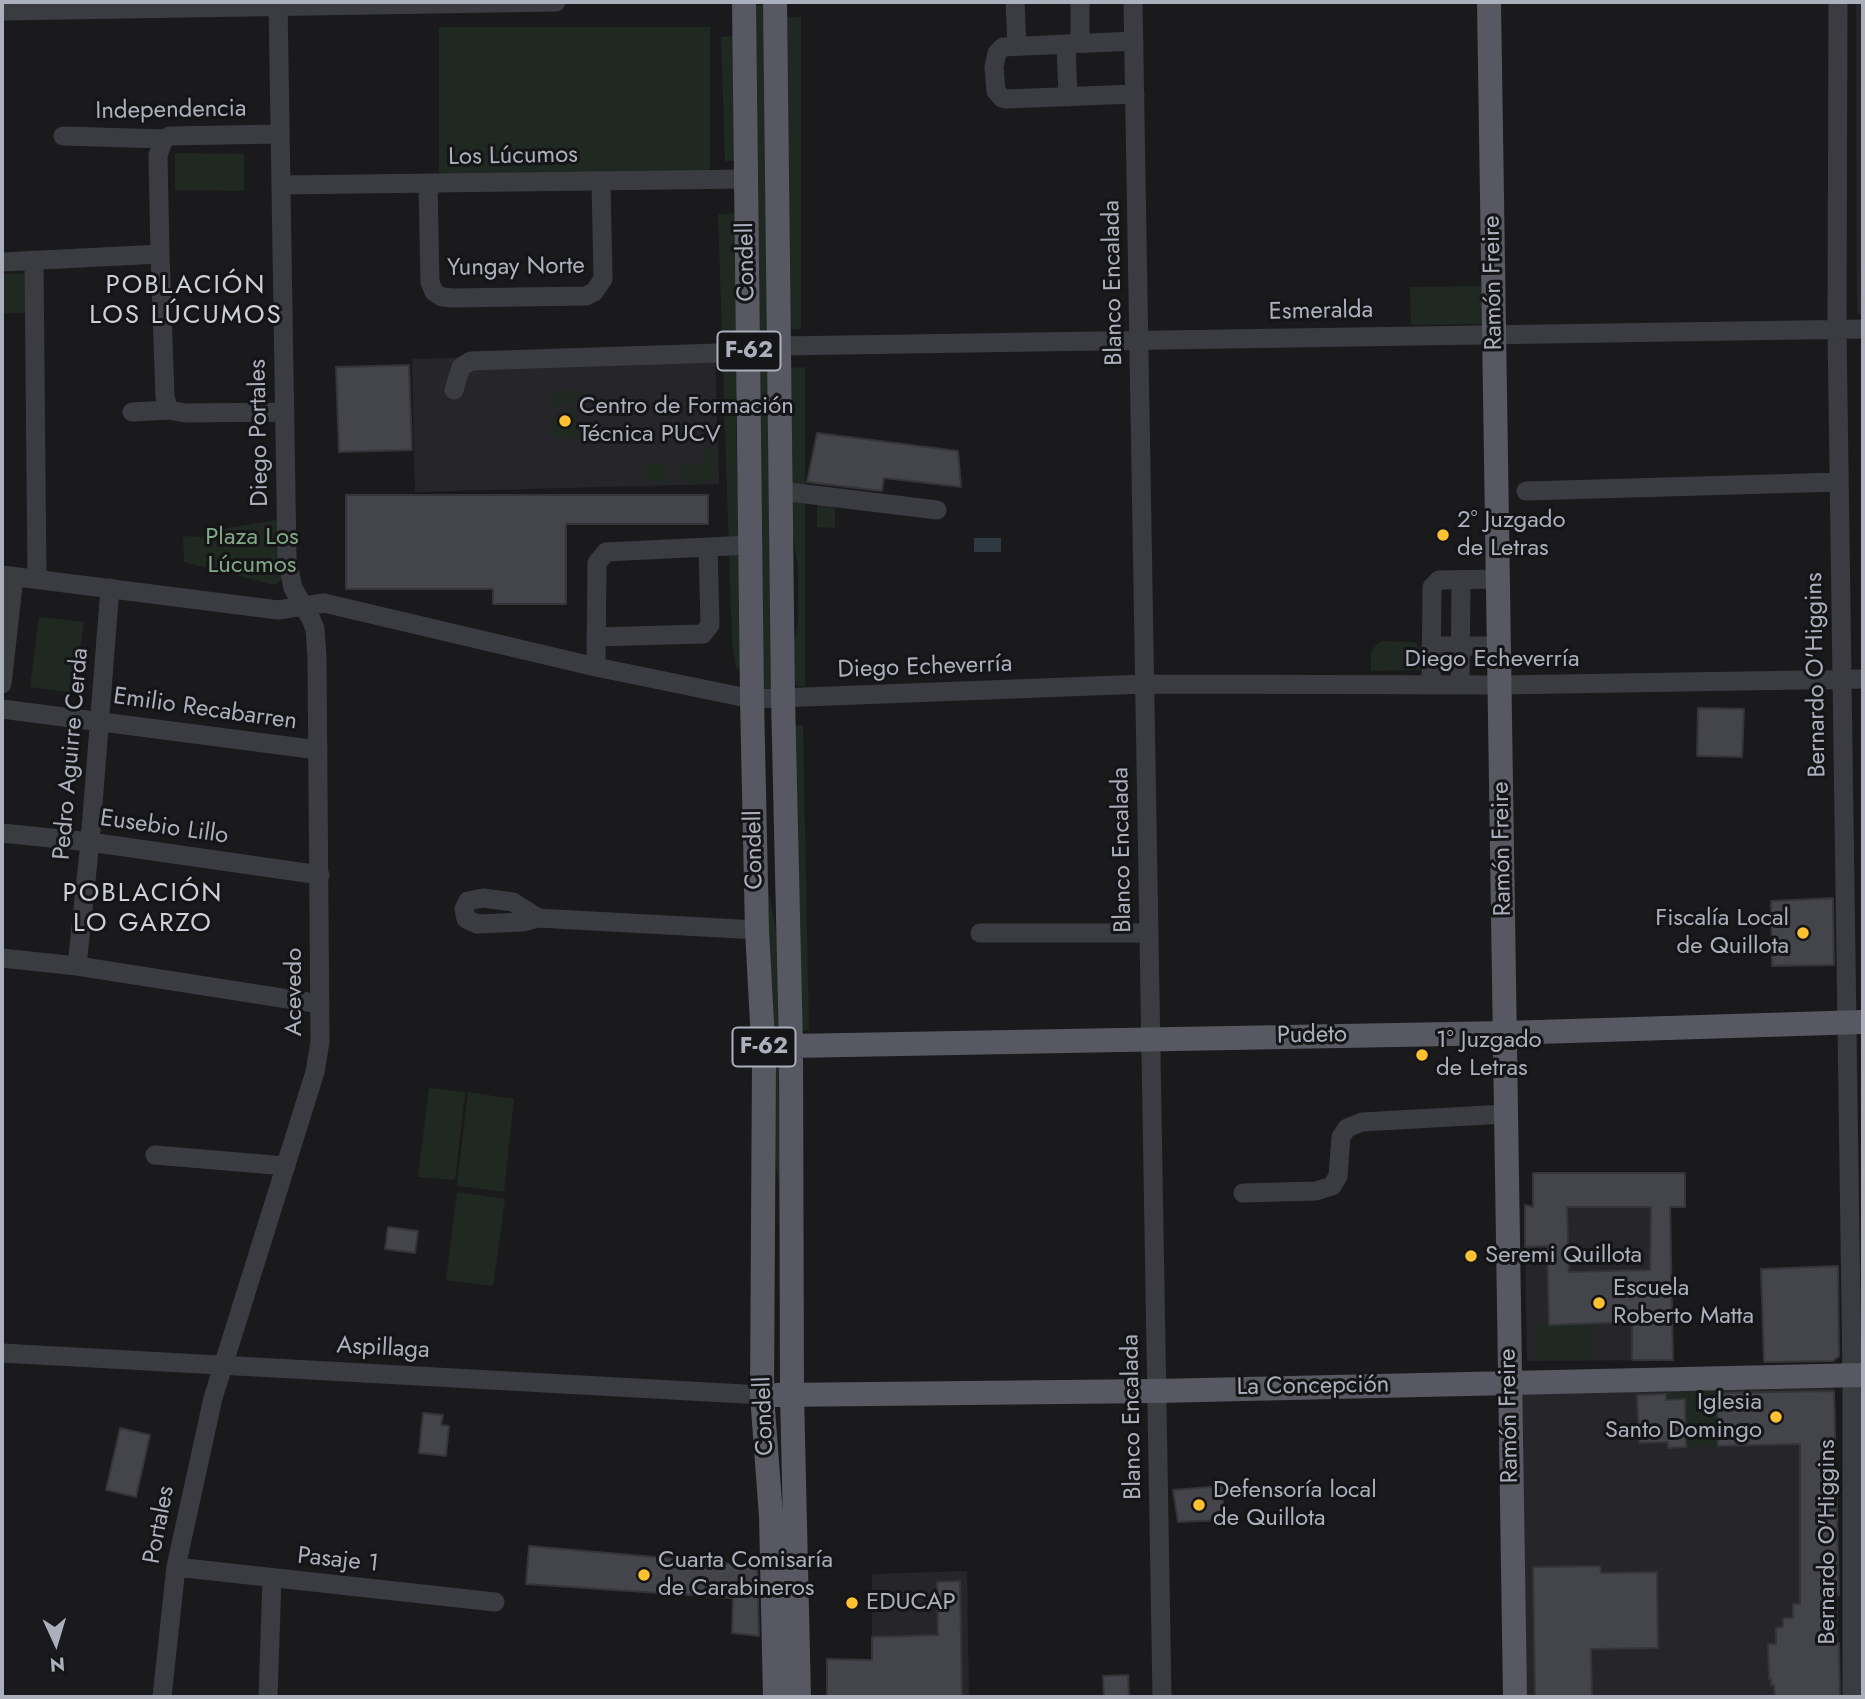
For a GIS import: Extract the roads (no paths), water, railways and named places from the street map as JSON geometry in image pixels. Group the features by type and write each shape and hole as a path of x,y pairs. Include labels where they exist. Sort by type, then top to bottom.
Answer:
{"main road":[{"name":"Condell","path":"744,2 752,699 757,930 764,1060 762,1395 771,1516 775,1697"},
{"name":"Condell","path":"775,2 783,698 791,1046 792,1395 799,1697"},
{"name":"Ramón Freire","path":"1489,2 1515,1697"},
{"name":"Pudeto","path":"764,1060 791,1046 1505,1033 1855,1022"},
{"name":"La Concepción","path":"762,1395 1157,1391 1857,1375"}],"street":[{"path":"2,11 278,4 556,2"},
{"path":"1015,2 1017,46"},
{"path":"1068,97 1080,2"},
{"name":"Blanco Encalada","path":"1133,2 1162,1697"},
{"name":"Bernardo O'Higgins","path":"1838,2 1837,329 1842,680 1855,1022 1851,1348 1857,1375 1858,1411 1852,1697"},
{"name":"Diego Portales","path":"278,4 287,566 293,588 305,607"},
{"path":"1134,41 1003,47 997,52 994,67 995,84 1000,96 1006,99 1135,94"},
{"name":"Independencia","path":"63,136 164,139 170,136 280,134"},
{"path":"164,139 158,155 165,397 169,410"},
{"name":"Los Lúcumos","path":"281,185 746,179"},
{"name":"Yungay Norte","path":"428,183 430,282 434,292 442,297 453,298 586,296 594,292 603,279 601,181"},
{"path":"2,262 160,254"},
{"path":"34,261 37,579"},
{"name":"Esmeralda","path":"780,346 1863,329"},
{"path":"454,390 461,367 471,361 748,352"},
{"path":"132,412 285,412"},
{"path":"1526,491 1839,482"},
{"path":"781,491 937,510"},
{"path":"596,667 597,562 602,554 612,550 750,545"},
{"path":"596,637 703,634 710,625 708,548"},
{"path":"2,684 8,576"},
{"name":"Diego Echeverría","path":"8,576 278,610 316,603 333,605 596,667 752,699 1145,684 1500,685 1863,679"},
{"path":"1432,685 1432,587 1439,580 1499,579"},
{"path":"1460,685 1461,580"},
{"name":"Pedro Aguirre Cerda","path":"77,966 101,720 110,588"},
{"name":"Acevedo","path":"222,1365 315,1072 320,1042 316,640 305,607"},
{"path":"1431,646 1500,646"},
{"name":"Emilio Recabarren","path":"2,709 318,750"},
{"name":"Eusebio Lillo","path":"2,833 90,842 320,876"},
{"path":"538,918 757,930"},
{"path":"980,933 1149,933"},
{"path":"2,958 77,966 320,1004"},
{"path":"1243,1193 1315,1191 1332,1186 1338,1176 1341,1137 1347,1128 1362,1122 1505,1114"},
{"path":"155,1155 286,1166"},
{"name":"Aspillaga","path":"2,1353 762,1395"},
{"name":"Portales","path":"162,1697 176,1567 222,1365"},
{"name":"Pasaje 1","path":"176,1567 495,1602"},
{"path":"268,1697 272,1579"},
{"name":"Bernardo O'Higgins","path":"1852,1665 1863,1683"}],"place":[{"name":"Centro de Formación Técnica PUCV","path":"565,421"},
{"name":"2º Juzgado de Letras","path":"1443,535"},
{"name":"Fiscalía Local de Quillota","path":"1803,933"},
{"name":"1º Juzgado de Letras","path":"1422,1055"},
{"name":"Seremi Quillota","path":"1471,1256"},
{"name":"Escuela Roberto Matta","path":"1599,1303"},
{"name":"Iglesia Santo Domingo","path":"1776,1417"},
{"name":"Defensoría local de Quillota","path":"1199,1505"},
{"name":"Cuarta Comisaría de Carabineros","path":"644,1575"},
{"name":"EDUCAP","path":"852,1603"}],"district":[{"name":"POBLACIÓN LOS LÚCUMOS","path":"186,302"},
{"name":"POBLACIÓN LO GARZO","path":"143,910"}],"park label":[{"name":"Plaza Los Lúcumos","path":"252,552"}]}
